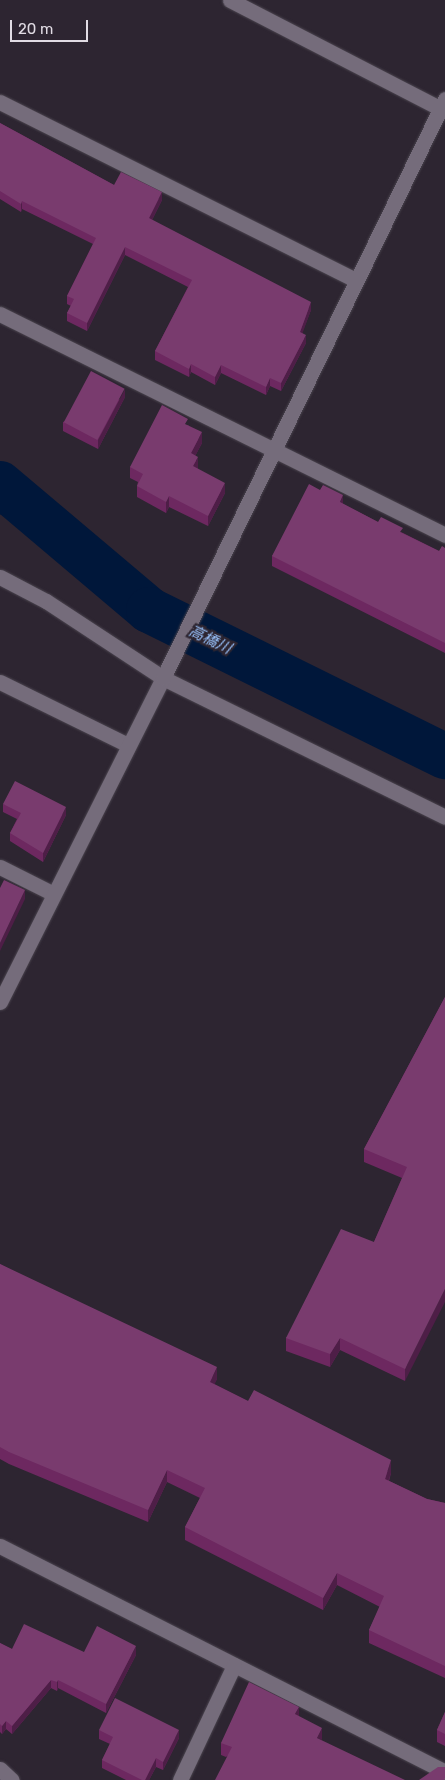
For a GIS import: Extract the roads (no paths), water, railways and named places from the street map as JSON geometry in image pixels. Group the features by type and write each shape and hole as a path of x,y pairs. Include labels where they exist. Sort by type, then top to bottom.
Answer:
{"street":[{"path":"0,1002 166,671 356,280 443,106 230,0"},
{"path":"0,102 356,280"},
{"path":"0,314 275,448 445,535"},
{"path":"0,576 46,600 166,671 445,818"},
{"path":"0,682 128,745"},
{"path":"0,867 54,894"},
{"path":"0,1546 445,1772"},
{"path":"180,1780 234,1665"},
{"path":"0,1769 12,1780"}],"waterway":[{"name":"高橋川","path":"0,484 149,610 445,756"},
{"path":"0,510 59,534"}]}
